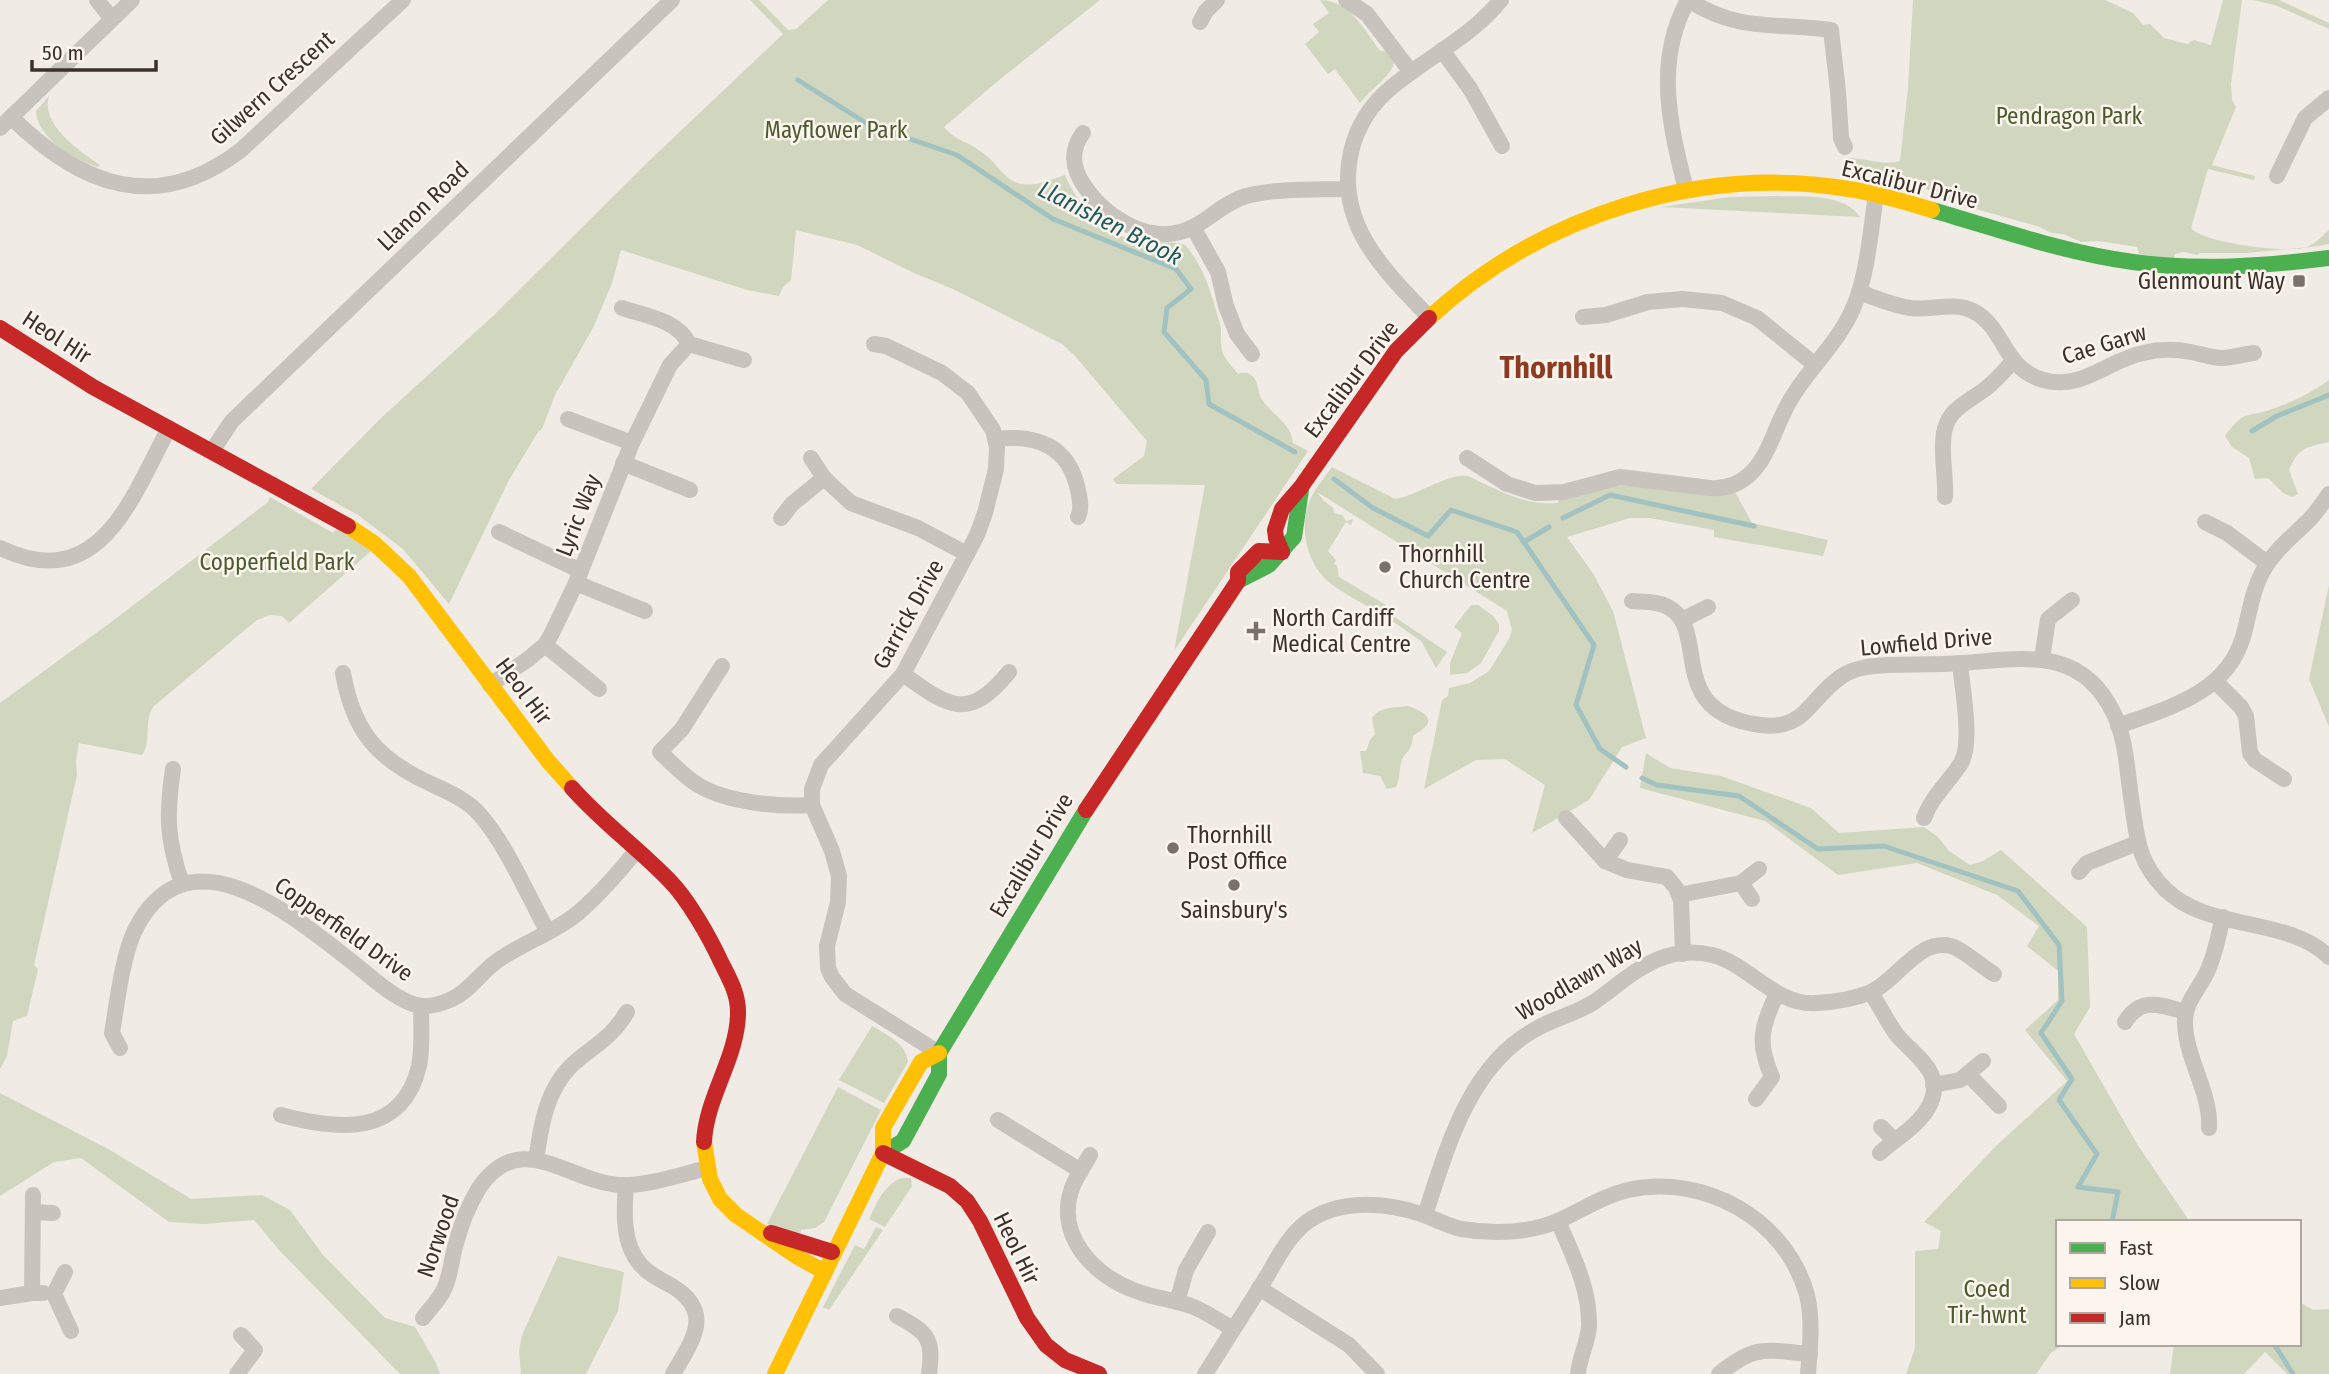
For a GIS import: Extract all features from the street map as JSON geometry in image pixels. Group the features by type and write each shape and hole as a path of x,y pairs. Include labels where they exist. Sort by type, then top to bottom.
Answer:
{"street":[{"path":"97,0 112,19"},
{"path":"6,122 132,0"},
{"name":"Gilwern Crescent","path":"6,122 88,174 121,184 142,186 178,182 214,170 241,150 404,0"},
{"name":"Llanon Road","path":"212,451 232,421 672,0"},
{"path":"1199,22 1217,0"},
{"path":"1346,0 1367,14 1411,72"},
{"path":"1429,317 1387,272 1356,224 1347,189 1350,156 1360,125 1383,95 1479,23 1501,0"},
{"path":"1686,190 1670,106 1667,69 1672,34 1688,0 1720,18 1737,22 1831,30 1841,138 1845,146"},
{"path":"1442,50 1471,90 1502,146"},
{"path":"2277,176 2305,118 2329,98"},
{"path":"1083,133 1074,148 1075,165 1083,186 1124,224 1144,231 1172,233 1193,227 1232,201 1259,193 1347,189"},
{"name":"Excalibur Drive","path":"883,1153 903,1141 939,1074 939,1053 1086,809 1238,581 1238,572 1259,551 1282,552 1294,537 1301,487 1401,346 1429,317 1487,272 1546,236 1631,203 1686,190 1735,184 1841,188 1876,195 2062,248 2131,262 2255,267 2329,258"},
{"path":"1467,458 1500,481 1535,493 1564,492 1620,477 1710,488 1728,487 1747,477 1762,460 1784,411 1814,364 1842,329 1859,292 1876,195"},
{"path":"1193,227 1217,272 1237,334 1252,354"},
{"name":"Cae Garw","path":"1859,292 1912,308 1968,308 1993,327 2013,361 2022,369 2044,380 2071,382 2096,374 2125,359 2152,351 2188,351 2220,358 2254,353"},
{"path":"1583,317 1606,315 1648,302 1682,299 1722,303 1757,318 1814,364"},
{"path":"622,308 671,324 685,335 689,344 744,360"},
{"name":"Heol Hir","path":"0,328 75,377 344,522 391,556 409,576 564,780 592,811 665,877 687,904 722,960 736,993 738,1014 736,1030 705,1127 707,1168 715,1190 736,1215 823,1271"},
{"name":"Lyric Way","path":"490,685 545,645 578,577 632,443 670,365 689,344"},
{"name":"Garrick Drive","path":"812,805 812,789 821,765 903,674 967,554 985,513 998,457 988,420 957,382 886,346 874,344"},
{"path":"1945,497 1946,477 1942,443 1950,417 1966,400 1987,387 2013,361"},
{"path":"568,419 632,443"},
{"path":"0,548 28,559 43,561 68,556 96,543 125,513 169,428"},
{"path":"995,439 1027,438 1047,444 1059,452 1072,470 1077,484 1081,509 1078,517"},
{"path":"811,458 824,478 851,503 918,528 967,554"},
{"name":"Lyric Way","path":"623,463 690,490"},
{"path":"781,518 792,504 824,478"},
{"path":"2118,726 2184,701 2216,681 2232,662 2241,642 2253,592 2267,563 2309,521 2329,494"},
{"path":"2205,522 2227,533 2267,563"},
{"path":"499,532 578,577"},
{"name":"Lyric Way","path":"578,577 645,611"},
{"path":"2042,659 2048,619 2072,600"},
{"path":"1632,601 1660,603 1670,607 1682,620 1708,607"},
{"name":"Lowfield Drive","path":"1682,620 1702,694 1709,704 1720,712 1732,719 1751,724 1768,726 1791,722 1812,707 1840,677 1864,667 2008,658 2042,659 2070,668 2088,680 2107,703 2118,726 2137,843 2143,861 2151,872 2174,897 2195,908 2304,939 2329,957"},
{"path":"545,645 599,690"},
{"path":"1924,818 1965,752 1966,729 1960,663"},
{"path":"722,666 682,729 660,752 678,770 702,787 762,804 812,805 832,851 839,876 838,901 827,946 828,968 832,977 845,993 939,1053"},
{"path":"903,674 940,699 962,705 994,690 1009,672"},
{"path":"343,673 352,710 373,745 399,768 457,796 480,814 499,842 548,932"},
{"path":"2216,681 2246,716 2250,753 2255,760 2284,779"},
{"path":"120,1048 112,1034 135,930 151,906 171,889 183,884 172,854 168,830 173,769"},
{"path":"1566,818 1605,861 1628,870 1667,877 1679,895 1683,954"},
{"path":"1605,861 1620,840"},
{"path":"2079,872 2087,863 2137,843"},
{"name":"Copperfield Drive","path":"183,884 221,883 264,899 292,916 381,985 406,1000 421,1006 433,1006 455,998 493,964 577,914 636,851"},
{"path":"1679,895 1741,883 1759,869"},
{"path":"1741,883 1752,900"},
{"path":"2209,1128 2203,1090 2186,1035 2185,1012 2192,994 2206,975 2223,917"},
{"name":"Woodlawn Way","path":"1425,1215 1440,1169 1471,1094 1506,1049 1536,1029 1592,1003 1639,968 1661,958 1683,954 1714,955 1777,993 1814,1004 1871,993 1926,948 1940,945 1954,948 1994,974"},
{"path":"1756,1100 1778,1078 1763,1056 1761,1038 1777,993"},
{"path":"1871,993 1896,1034 1924,1060 1933,1077 1934,1092 1929,1107 1921,1117 1880,1153"},
{"path":"2125,1022 2131,1011 2148,1004 2158,1004 2185,1012"},
{"path":"281,1115 324,1125 355,1126 383,1117 395,1109 411,1088 419,1064 421,1006"},
{"path":"536,1160 543,1115 554,1089 571,1066 609,1037 627,1012"},
{"name":"Excalibur Drive","path":"775,1374 832,1252 883,1153 883,1128 921,1062 939,1053"},
{"path":"1933,1085 1960,1080 1983,1061"},
{"path":"1968,1074 1999,1106"},
{"path":"998,1120 1080,1171"},
{"path":"1881,1127 1895,1140"},
{"name":"Heol Hir","path":"883,1153 950,1186 967,1201 980,1221 1021,1307 1036,1332 1056,1354 1089,1372"},
{"path":"1090,1155 1074,1184 1068,1210 1070,1232 1081,1253 1097,1270 1120,1285 1196,1308 1233,1329"},
{"name":"Norwood","path":"423,1318 446,1285 460,1228 482,1185 496,1168 507,1162 517,1159 536,1160 605,1182 626,1185 707,1168"},
{"path":"626,1185 625,1224 633,1252 640,1264 650,1273 686,1295 697,1315 694,1336 673,1374"},
{"path":"1205,1374 1291,1237 1308,1222 1326,1212 1385,1205 1425,1215 1461,1229 1512,1232 1559,1221 1607,1196 1651,1186 1690,1188 1734,1206 1771,1232 1796,1265 1807,1297 1811,1330 1808,1374"},
{"path":"32,1293 33,1195"},
{"path":"33,1212 53,1213"},
{"path":"1559,1221 1580,1274 1588,1313 1589,1328 1578,1374"},
{"name":"Heol Hir","path":"763,1231 832,1252"},
{"path":"1177,1302 1186,1269 1208,1232"},
{"path":"54,1294 65,1272"},
{"path":"1259,1288 1349,1345 1377,1374"},
{"path":"0,1298 32,1293 54,1294"},
{"path":"54,1294 71,1331"},
{"path":"897,1316 919,1328 927,1336 931,1355 929,1374"},
{"path":"237,1374 255,1350 241,1335"},
{"path":"1719,1374 1736,1360 1759,1350 1810,1354"}],"green space":[{"name":"Mayflower Park","path":"750,0 759,0 788,30 796,29 828,0 1100,0 944,127 952,135 984,153 1004,174 1018,183 1033,184 1065,175 1076,196 1093,216 1125,238 1185,245 1198,263 1207,283 1220,324 1221,346 1225,358 1238,374 1247,373 1255,378 1261,398 1285,424 1293,443 1308,451 1174,651 1205,485 1116,484 1113,479 1144,456 1147,441 1062,344 953,289 857,245 796,230 791,280 783,287 779,296 747,290 621,250 612,283 594,326 555,395 542,429 509,480 449,604 403,549 358,515 311,489 382,417 493,316 652,158 783,34"},
{"path":"1320,0 1330,1 1348,11 1380,51 1387,51 1394,63 1388,74 1360,103 1335,69 1328,74 1305,44 1319,32 1313,24 1329,13"},
{"name":"Pendragon Park","path":"1913,0 2105,0 2133,13 2143,25 2150,24 2164,38 2187,44 2194,40 2211,45 2223,0 2242,0 2231,84 2232,100 2236,107 2212,165 2255,176 2254,180 2208,169 2191,228 2211,238 2228,242 2288,249 2197,255 2184,252 2175,254 2173,260 2139,254 2137,247 2098,241 2081,242 2064,234 2052,233 2037,226 1954,203 1905,178 1892,184 1877,174 1844,169 1843,162 1846,158 1900,161"},
{"path":"2252,0 2279,0 2329,23 2329,29 2275,5"},
{"path":"49,96 50,117 63,136 100,165 97,167 68,153 43,130 36,111"},
{"path":"1778,196 1834,200 1853,209 1860,217 1661,207 1730,197"},
{"path":"2329,230 2329,244 2305,247 2313,244"},
{"path":"2329,380 2329,442 2304,450 2292,463 2289,470 2298,494 2292,497 2283,493 2268,478 2255,479 2249,458 2232,447 2225,436 2243,417 2289,402"},
{"path":"1332,467 1395,499 1460,476 1468,476 1522,499 1546,503 1558,503 1558,500 1623,485 1735,492 1752,523 1828,540 1823,556 1714,537 1714,530 1650,518 1630,518 1567,537 1594,575 1613,611 1646,738 1622,747 1589,800 1532,833 1545,785 1505,759 1476,760 1424,789 1442,700 1448,696 1449,688 1470,683 1489,671 1510,637 1512,630 1507,611 1317,492 1333,508 1334,513 1342,515 1346,521 1353,519 1351,525 1346,522 1328,551 1336,560 1334,564 1339,577 1386,605 1381,614 1330,583 1315,566 1310,555 1305,520 1313,494"},
{"name":"Copperfield Park","path":"270,497 333,533 337,528 371,551 289,623 282,616 270,615 257,620 154,706 149,718 147,744 142,755 79,743 77,775 34,965 38,969 27,1016 13,1021 7,1056 0,1069 0,703 110,623 268,502"},
{"path":"2329,585 2329,727 2309,679"},
{"path":"1471,605 1478,605 1493,616 1499,624 1499,631 1481,663 1467,673 1450,675 1450,663 1462,633 1454,627"},
{"path":"1390,614 1447,652 1436,668 1421,641 1388,618"},
{"path":"1408,706 1427,717 1427,725 1413,736 1411,746 1401,763 1396,787 1387,789 1380,776 1363,773 1360,751 1366,751 1375,734 1372,718 1379,711"},
{"name":"Coed Tir-hwnt","path":"1646,753 1670,768 1721,776 1811,808 1839,833 1924,827 1938,837 1949,851 1970,865 2001,850 2087,927 2090,1007 2074,1034 2137,1144 2189,1220 2056,1220 2056,1346 2061,1346 2051,1353 2036,1374 1906,1374 1915,1348 1915,1251 1938,1249 1941,1231 1924,1222 1996,1146 2067,1081 2025,1030 2058,1000 2058,971 2027,946 2039,926 1997,895 1917,863 1838,875 1765,821 1640,788"},
{"path":"872,1026 900,1044 908,1062 884,1103 839,1080"},
{"path":"838,1087 881,1110 824,1222 815,1228 801,1230 800,1235 767,1224"},
{"path":"0,1093 110,1150 191,1199 262,1195 290,1210 323,1255 385,1318 415,1327 440,1374 400,1374 280,1251 254,1220 204,1224 169,1222 81,1158 54,1162 0,1196"},
{"path":"902,1178 911,1178 912,1186 885,1227 869,1219 886,1189"},
{"path":"876,1227 883,1230 829,1310 823,1307 855,1245 864,1249"},
{"path":"558,1256 624,1272 618,1311 586,1374 521,1374 519,1352 522,1335"},
{"path":"2301,1303 2313,1310 2329,1309 2329,1374 2287,1374 2265,1352 2244,1374 2170,1374 2174,1346 2301,1346"}],"waterway":[{"name":"Llanishen Brook","path":"798,80 869,125 957,155 1053,219 1176,269 1191,289 1167,308 1164,332 1206,380 1209,404 1295,452"},
{"path":"2252,431 2277,416 2329,395"},
{"name":"Llanishen Brook","path":"1334,479 1373,508 1428,536 1451,510 1517,532 1594,645 1576,705 1600,749 1626,767"},
{"path":"1563,518 1610,495 1754,526"},
{"path":"1524,542 1549,527"},
{"name":"Llanishen Brook","path":"1642,778 1657,785 1739,796 1818,849 1884,846 2018,891 2059,945 2062,1001 2041,1033 2072,1079 2059,1100 2097,1154 2078,1187 2118,1192 2112,1220"},
{"path":"2275,1346 2293,1374"}],"traffic: fast":[{"path":"1932,210 2056,247 2157,265 2231,266 2329,258"},
{"path":"1240,580 1269,565 1294,537 1301,490"},
{"path":"883,1153 903,1141 939,1074 939,1053 1086,810"}],"traffic: slow":[{"path":"1429,318 1473,282 1520,251 1571,226 1624,206 1679,192 1736,184 1792,183 1849,189 1932,210"},
{"path":"348,526 375,544 409,576 548,761 572,788"},
{"path":"775,1374 883,1153 883,1128 921,1062 939,1053"},
{"path":"704,1142 710,1179 720,1199 736,1215 823,1271"}],"traffic: jam":[{"path":"1282,552 1275,530 1282,509 1301,487 1396,351 1429,318"},
{"path":"0,328 93,387 348,526"},
{"path":"1086,810 1238,581 1238,572 1259,551 1282,552"},
{"path":"572,788 676,888 705,931 733,986 738,1005 737,1029 710,1109 704,1142"},
{"path":"883,1153 950,1186 967,1201 980,1221 1027,1318 1046,1345 1065,1360 1099,1374"},
{"path":"771,1233 832,1252"}],"place":[{"name":"Glenmount Way","path":"2299,281"},
{"name":"Thornhill Church Centre","path":"1385,567"},
{"name":"North Cardiff Medical Centre","path":"1256,631"},
{"name":"Thornhill Post Office","path":"1173,848"},
{"name":"Sainsbury's","path":"1234,885"}],"district":[{"name":"Thornhill","path":"1556,368"}]}
